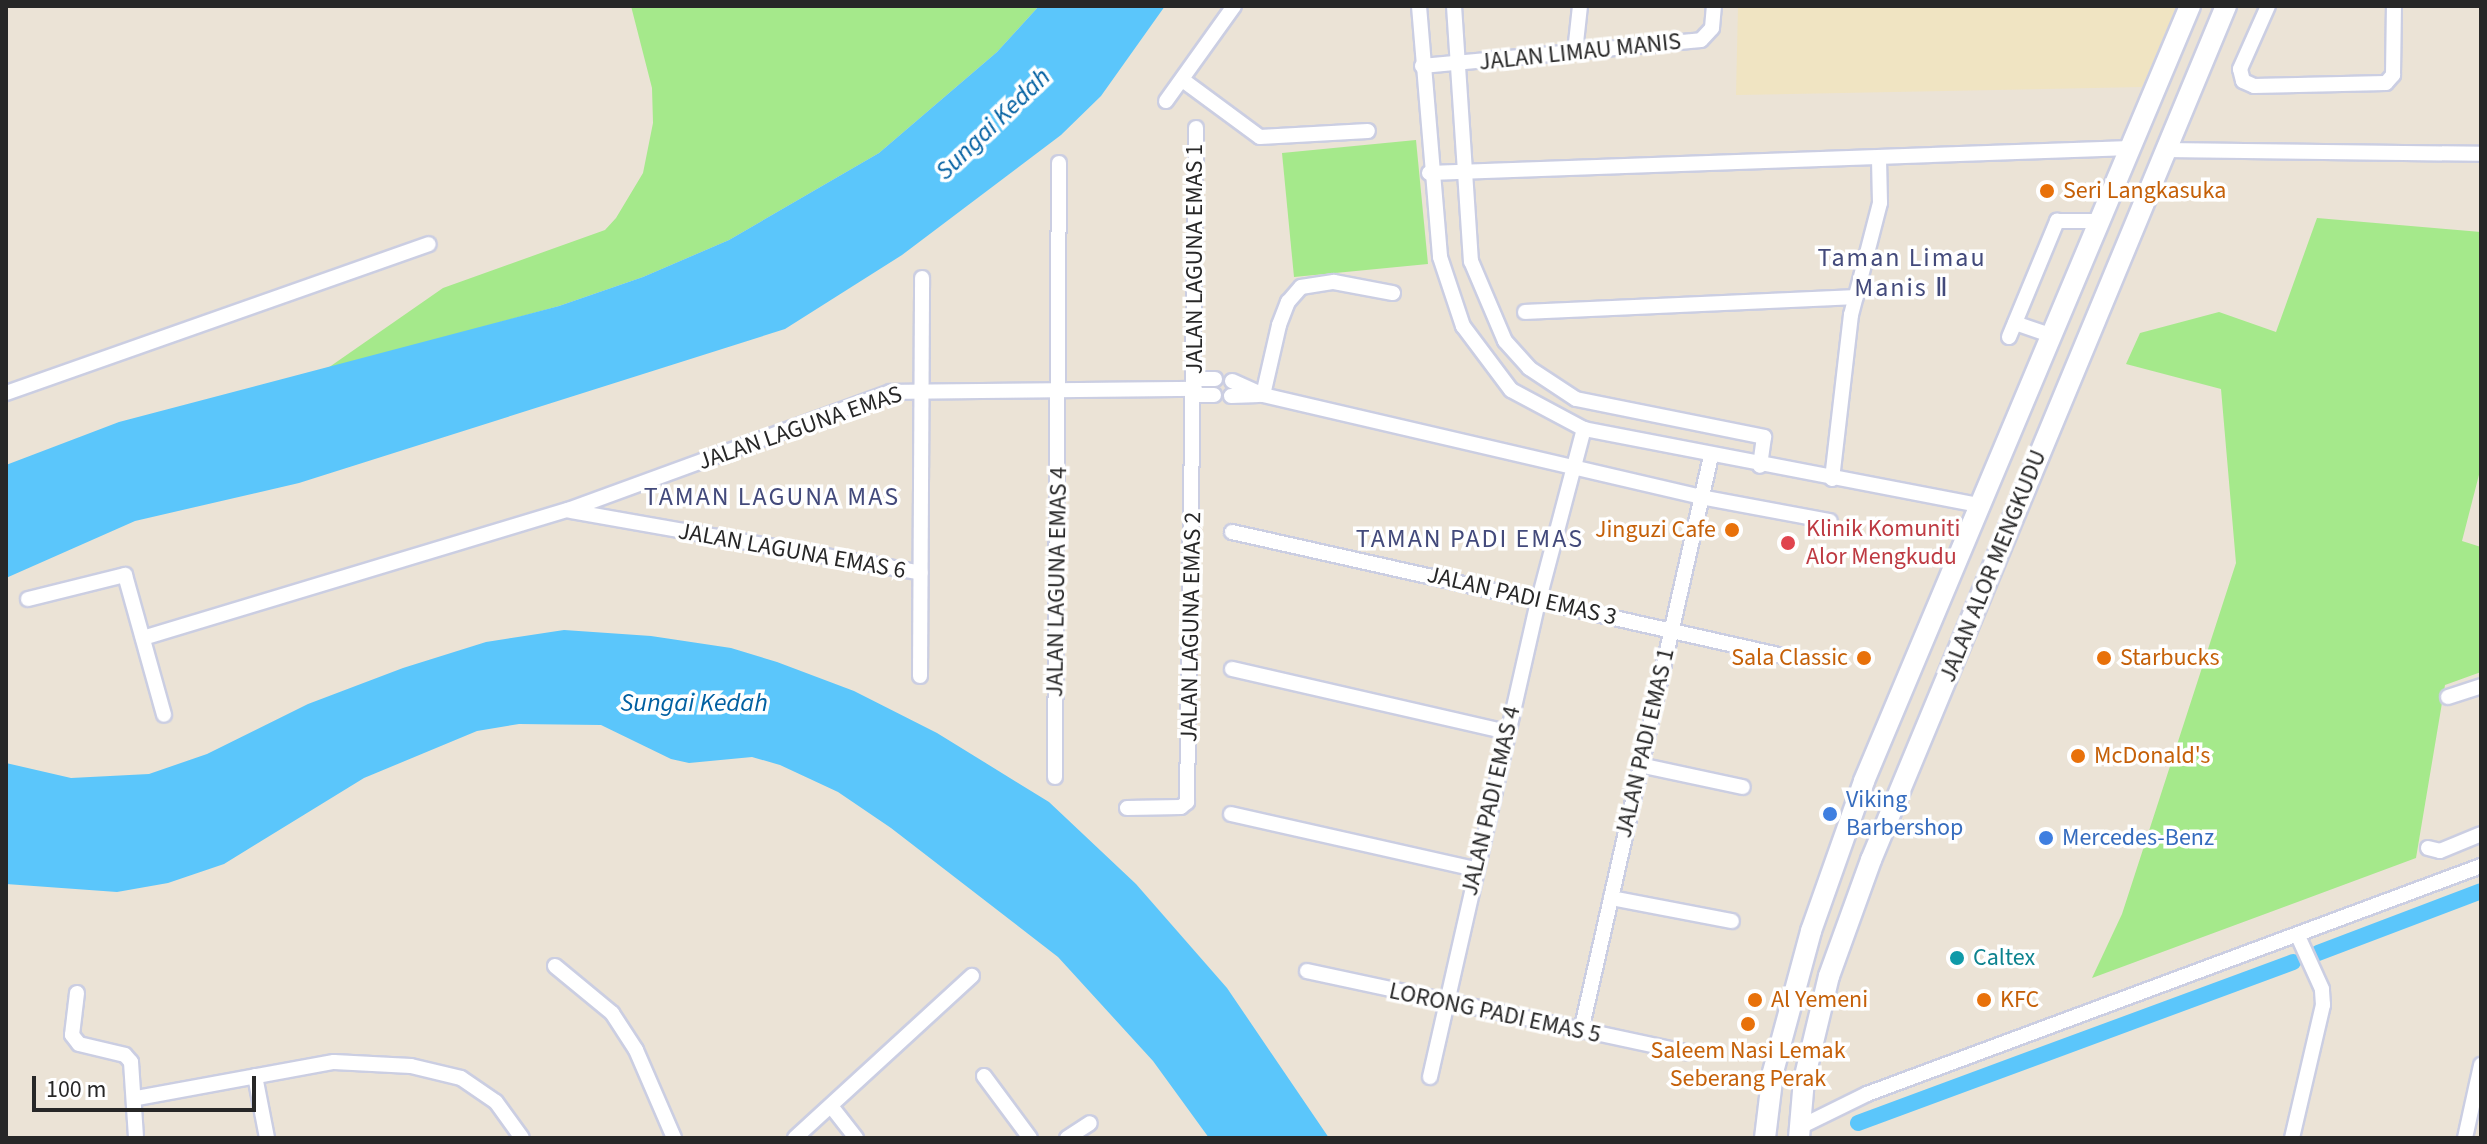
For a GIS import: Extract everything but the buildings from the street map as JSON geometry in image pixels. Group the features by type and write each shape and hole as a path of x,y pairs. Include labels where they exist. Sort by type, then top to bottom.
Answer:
{"main road":[{"name":"JALAN ALOR MENGKUDU","path":"1765,1138 1773,1072 1811,931 1864,781 2190,6"},
{"name":"JALAN ALOR MENGKUDU","path":"1800,1133 1808,1057 1829,976 2030,474 2226,6"},
{"path":"1997,469 2000,482 2009,487 2030,474"}],"street":[{"path":"1166,101 1184,81 1234,6"},
{"path":"1419,6 1429,173 1450,299 1475,348 1511,390 1584,429 1760,466 1982,506"},
{"path":"1454,6 1471,261 1479,286 1505,341 1529,368 1576,399 1764,437 1760,466"},
{"path":"1575,52 1580,6"},
{"name":"JALAN LIMAU MANIS","path":"1422,66 1701,40 1712,28 1714,6"},
{"path":"2268,6 2240,69 2243,81 2254,86 2386,83 2393,75 2394,6"},
{"path":"1184,81 1260,137 1368,131"},
{"name":"JALAN LAGUNA EMAS 1","path":"1195,388 1196,128"},
{"path":"1429,173 2131,148"},
{"path":"2165,150 2481,154"},
{"path":"1832,479 1856,297 1876,229 1879,158"},
{"name":"JALAN LAGUNA EMAS 4","path":"1055,777 1059,163"},
{"path":"2052,336 2012,330 2057,221 2101,221"},
{"path":"6,393 429,244"},
{"path":"920,676 922,278"},
{"path":"1263,395 1279,325 1288,302 1301,287 1334,282 1393,293"},
{"path":"1525,312 1856,297"},
{"path":"1195,388 1215,379"},
{"path":"1195,388 1214,395"},
{"name":"JALAN LAGUNA EMAS","path":"143,638 568,510 890,392 921,389 1195,388"},
{"name":"JALAN LAGUNA EMAS 2","path":"1127,808 1181,807 1187,802 1195,388"},
{"path":"1232,388 1574,464 1700,497 1830,521"},
{"name":"JALAN PADI EMAS 4","path":"1430,1077 1444,1003 1539,599 1584,429"},
{"name":"JALAN PADI EMAS 1","path":"1581,1031 1711,456"},
{"name":"JALAN LAGUNA EMAS 6","path":"568,510 921,573"},
{"name":"JALAN PADI EMAS 3","path":"1232,532 1792,658"},
{"path":"28,599 122,574 164,715"},
{"path":"1232,669 1508,732"},
{"path":"2448,697 2481,686"},
{"path":"1640,765 1743,787"},
{"path":"1231,814 1476,869"},
{"path":"2428,848 2440,851 2481,834"},
{"path":"1800,1133 1867,1094 2481,866"},
{"path":"1611,898 1732,921"},
{"path":"2292,1138 2323,1005 2322,989 2298,936"},
{"path":"555,966 612,1013 636,1050 674,1138"},
{"name":"LORONG PADI EMAS 5","path":"1307,971 1444,1003 1685,1052"},
{"path":"795,1138 972,976"},
{"path":"77,993 72,1035 79,1044 125,1055 134,1070 136,1138"},
{"path":"137,1098 334,1062 437,1070 461,1078 496,1102 522,1138"},
{"path":"2465,1138 2481,1065"},
{"path":"255,1076 267,1138"},
{"path":"984,1076 1030,1138"},
{"path":"831,1106 856,1138"},
{"path":"1067,1138 1090,1123"}],"shaded area":[{"path":"1738,6 2177,6 2142,87 1736,95"}],"green space":[{"path":"631,6 1039,6 997,52 879,153 729,240 643,277 559,306 325,370 443,288 605,230 616,218 643,173 653,123 652,88"},
{"path":"1416,140 1428,264 1294,277 1282,153"},
{"path":"2317,218 2481,232 2481,467 2462,541 2481,547 2481,672 2445,685 2416,858 2092,978 2122,914 2236,563 2221,389 2126,364 2140,333 2219,312 2276,332"}],"water":[{"name":"Sungai Kedah","path":"1039,6 1165,6 1101,96 1061,135 902,255 785,329 299,483 135,521 6,578 6,465 119,422 559,306 643,277 729,240 879,153 997,52"},
{"name":"Sungai Kedah","path":"564,630 651,636 731,648 777,662 854,691 937,733 1049,802 1136,884 1227,988 1329,1138 1209,1138 1153,1061 1058,957 891,828 838,792 780,765 752,757 689,763 671,759 601,725 519,724 477,731 364,778 224,864 168,883 117,892 6,884 6,763 71,778 149,774 207,754 308,704 403,668 486,642"}],"waterway":[{"path":"2318,953 2481,891"},
{"path":"1858,1123 2293,962"}],"place":[{"name":"Seri Langkasuka","path":"2047,191"},
{"name":"Jinguzi Cafe","path":"1732,530"},
{"name":"Klinik Komuniti Alor Mengkudu","path":"1788,543"},
{"name":"Sala Classic","path":"1864,658"},
{"name":"Starbucks","path":"2104,658"},
{"name":"McDonald's","path":"2078,756"},
{"name":"Viking Barbershop","path":"1830,814"},
{"name":"Mercedes-Benz","path":"2046,838"},
{"name":"Caltex","path":"1957,958"},
{"name":"Al Yemeni","path":"1755,1000"},
{"name":"KFC","path":"1984,1000"},
{"name":"Saleem Nasi Lemak Seberang Perak","path":"1748,1024"}],"district":[{"name":"Taman Limau Manis Ⅱ","path":"1902,273"},
{"name":"TAMAN LAGUNA MAS","path":"772,497"},
{"name":"TAMAN PADI EMAS","path":"1470,539"}]}
